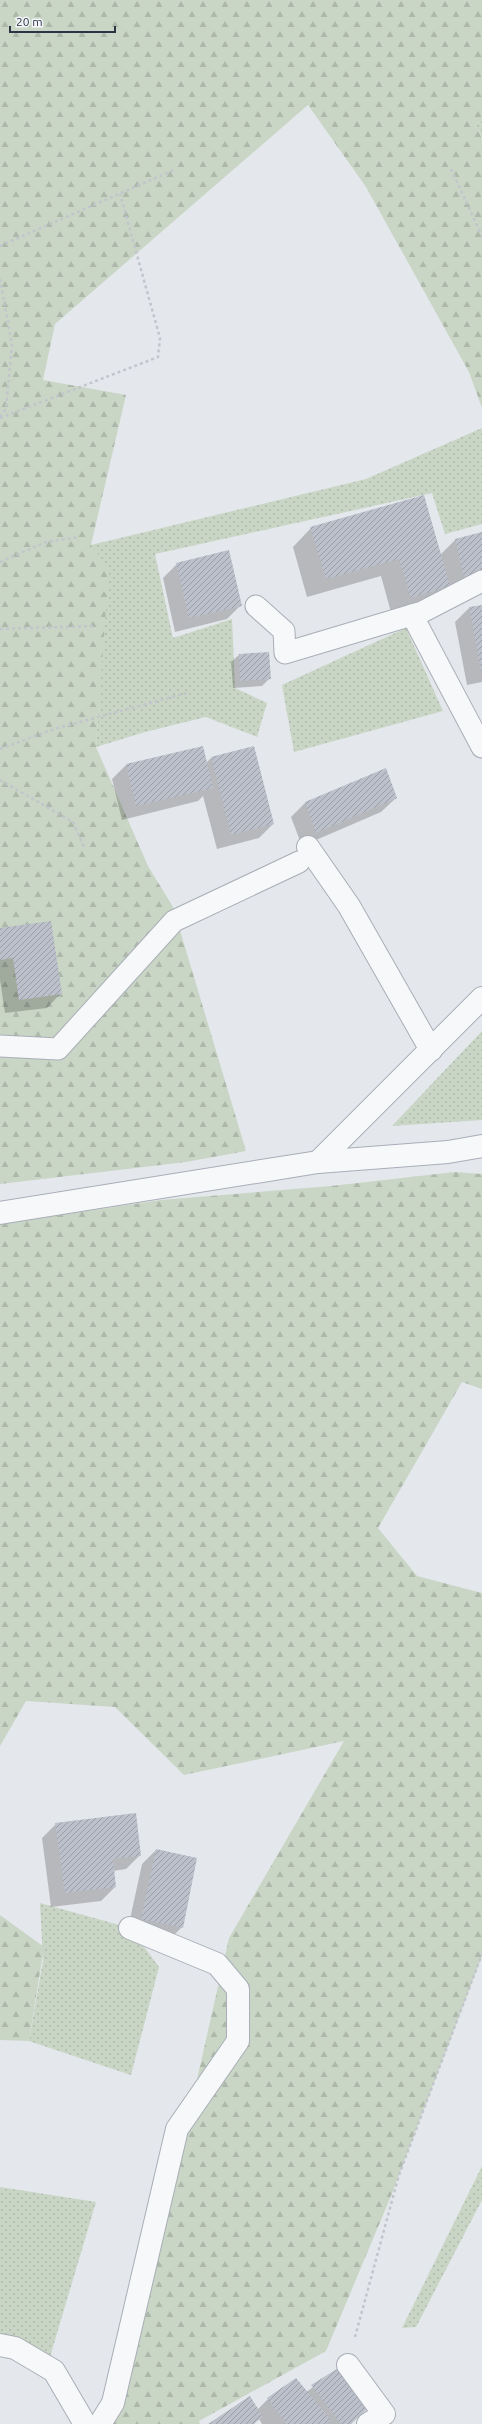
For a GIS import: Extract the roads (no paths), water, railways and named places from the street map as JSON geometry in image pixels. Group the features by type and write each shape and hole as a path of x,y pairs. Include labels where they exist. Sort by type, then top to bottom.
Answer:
{"street":[{"path":"303,855 349,906 431,1050"},
{"path":"318,1162 482,998"},
{"path":"0,1213 318,1162 448,1152 482,1146"},
{"path":"100,2424 112,2403 177,2129 238,2042 238,1989 216,1964 130,1928"},
{"path":"0,2345 15,2348 54,2371 85,2424"},
{"path":"348,2364 384,2414 368,2424"}],"lane":[{"path":"256,606 284,631 285,653 422,612 482,581"},
{"path":"412,615 482,747"},
{"path":"0,1046 58,1049 174,921 303,855"}]}
